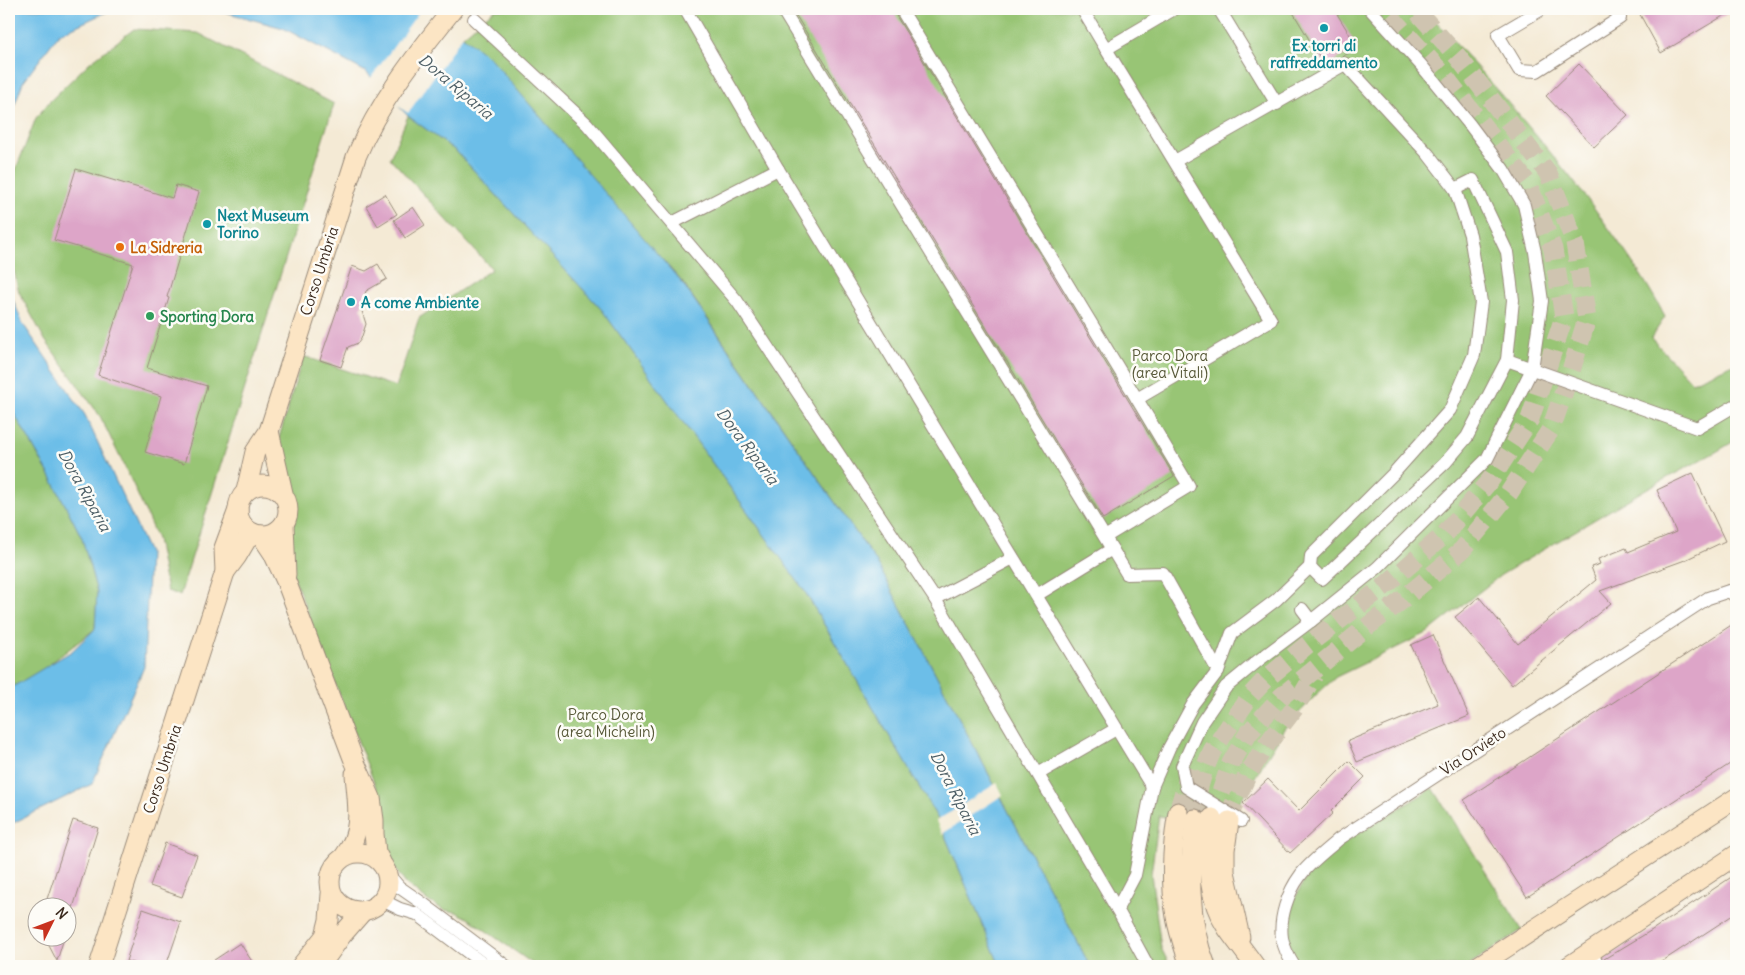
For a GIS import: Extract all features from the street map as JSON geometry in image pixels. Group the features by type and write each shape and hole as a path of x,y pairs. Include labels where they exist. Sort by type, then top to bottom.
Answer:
{"street":[{"path":"685,9 778,169 1152,787"},
{"path":"782,9 1127,574 1163,573 1218,670"},
{"path":"901,9 1189,486 1105,538"},
{"path":"1082,9 1271,320 1137,399"},
{"path":"1106,48 1174,9"},
{"path":"1219,9 1277,104"},
{"path":"1255,966 1227,928 1216,907 1208,874 1207,844 1211,818 1186,787 1182,766 1202,722 1226,687 1311,622 1377,568 1486,459 1532,369 1542,301 1535,252 1524,205 1503,169 1421,65 1370,9"},
{"path":"1542,9 1498,35 1520,70 1537,71 1620,18 1620,9"},
{"name":"Corso Umbria","path":"246,491 255,452 269,431 356,157 376,114 407,68 451,12"},
{"path":"474,19 587,124 737,301 935,599 1117,909 1148,966"},
{"path":"1117,909 1135,875 1152,787 1169,748 1193,704 1218,670 1232,633 1276,600 1310,567 1311,556 1393,474 1450,410 1474,355 1482,302 1470,235 1456,189 1428,154 1345,64 1175,161"},
{"path":"672,223 778,169"},
{"path":"1310,567 1322,579 1445,463 1468,437 1507,360 1513,300 1507,252 1473,180 1456,189"},
{"path":"1507,360 1697,428 1736,405"},
{"path":"269,431 283,493 288,502 289,511 284,524 286,581"},
{"path":"283,493 271,485 256,485 246,491 239,501 238,510 242,523 257,534 273,553 286,581 353,758 371,798 376,852 384,867 399,887 426,905 506,966"},
{"name":"Corso Umbria","path":"99,966 224,572 224,548 238,510"},
{"path":"257,534 270,534 277,531 284,524"},
{"name":"Corso Umbria","path":"224,572 237,556 247,538 257,534"},
{"path":"1037,596 1112,549"},
{"path":"935,599 1014,558"},
{"name":"Via Orvieto","path":"1294,966 1282,937 1283,917 1288,896 1300,875 1339,839 1708,598 1729,591 1736,597"},
{"path":"1302,608 1311,622"},
{"path":"1038,774 1116,729"},
{"path":"301,966 325,936 329,920 331,894 329,881 331,870 351,847 355,838 358,820 353,758"},
{"path":"1478,966 1736,798"},
{"path":"1190,966 1176,918 1172,878 1173,841 1211,818"},
{"path":"1206,966 1193,920 1191,867 1211,818"},
{"path":"331,894 338,904 350,910 363,911 374,908 382,900 386,892 388,882 384,867 370,854 359,852 345,855"},
{"path":"1569,966 1595,959 1736,855"},
{"path":"382,900 400,909 417,914 486,966"},
{"path":"320,966 342,935 363,911"}],"green space":[{"name":"Parco Dora (area Vitali)","path":"495,9 1425,9 1547,148 1622,247 1648,286 1665,317 1651,338 1692,382 1736,363 1736,440 1646,489 1501,575 1427,633 1336,677 1284,729 1225,827 1159,816 1151,874 1161,948 1170,966 1090,966 877,563 683,283 463,36"},
{"name":"Sporting Dora","path":"134,29 198,33 334,104 180,595 167,591 157,539 100,416 45,340 19,292 9,249 9,187 36,118 50,101 89,63"},
{"name":"Parco Dora (area Michelin)","path":"408,116 456,151 602,310 804,590 938,819 1000,966 536,966 468,918 456,912 444,910 428,901 406,884 392,865 383,850 377,790 289,565 287,539 293,511 292,500 274,455 303,356 396,387 419,318 492,269 390,158"},
{"path":"9,405 52,479 82,538 97,592 95,629 42,670 9,689"},
{"path":"1433,788 1522,930 1467,966 1300,966 1293,955 1286,935 1293,902 1305,879 1339,845"}],"water":[{"path":"9,9 113,9 59,34 23,82 9,120"},
{"name":"Dora Riparia","path":"214,9 429,9 491,59 683,284 877,563 1090,966 1000,966 938,819 804,590 602,310 456,151 408,116 366,72 283,28"},
{"name":"Dora Riparia","path":"9,290 23,324 85,415 149,553 144,667 92,784 9,825 9,689 72,651 95,629 97,592 82,538 52,479 9,405"}],"pier":[{"path":"421,9 433,9 464,34 408,113 388,99 370,79"},
{"path":"997,783 1003,795 942,834 936,821"}],"building":[{"path":"792,9 892,9 1174,476 1103,519"},
{"name":"Ex torri di raffreddamento","path":"1291,9 1334,9 1358,48 1325,66"},
{"path":"1637,9 1735,9 1661,53"},
{"path":"1579,64 1628,115 1594,147 1546,96"},
{"path":"76,169 172,198 176,185 199,192 147,368 207,386 184,464 145,452 161,396 98,375 133,264 54,240"},
{"path":"385,194 397,214 378,226 366,206"},
{"path":"413,207 425,225 405,238 394,220"},
{"name":"A come Ambiente","path":"378,264 387,279 366,291 361,308 366,324 361,339 358,343 348,347 341,367 320,360 352,266 366,271"},
{"path":"1693,473 1725,541 1685,560 1600,591 1611,603 1512,685 1455,617 1479,597 1518,644 1596,580 1591,567 1600,564 1598,559 1626,548 1628,552 1676,532 1657,490"},
{"path":"1736,622 1736,760 1527,897 1464,800"},
{"path":"1433,635 1469,716 1357,762 1348,741 1438,704 1411,645"},
{"path":"1349,761 1365,777 1331,811 1333,813 1290,853 1243,803 1268,779 1299,811"},
{"path":"73,820 98,828 76,898 47,898"},
{"path":"165,843 197,855 182,897 150,886"},
{"path":"1736,874 1736,913 1655,966 1607,966 1604,959 1652,930"},
{"path":"143,909 181,922 166,966 142,966 126,961"},
{"path":"240,943 255,966 205,966"},
{"path":"50,948 61,948 57,961"}],"tunnel":[{"path":"1195,819 1197,794 1212,751 1250,696 1266,679 1387,584 1445,534 1491,479 1530,419 1564,317 1553,249 1528,184 1441,72 1383,9"},
{"path":"1212,818 1231,763 1248,734 1282,696 1462,550 1509,493 1551,429 1587,319 1575,243 1548,173 1458,57 1415,9"},
{"path":"1229,821 1233,806 1247,776 1264,748 1294,709 1314,675"},
{"path":"1178,812 1191,768"}],"place":[{"name":"Ex torri di raffreddamento","path":"1324,28"},
{"name":"Next Museum Torino","path":"207,224"},
{"name":"La Sidreria","path":"120,247"},
{"name":"A come Ambiente","path":"351,302"},
{"name":"Sporting Dora","path":"150,316"}]}
